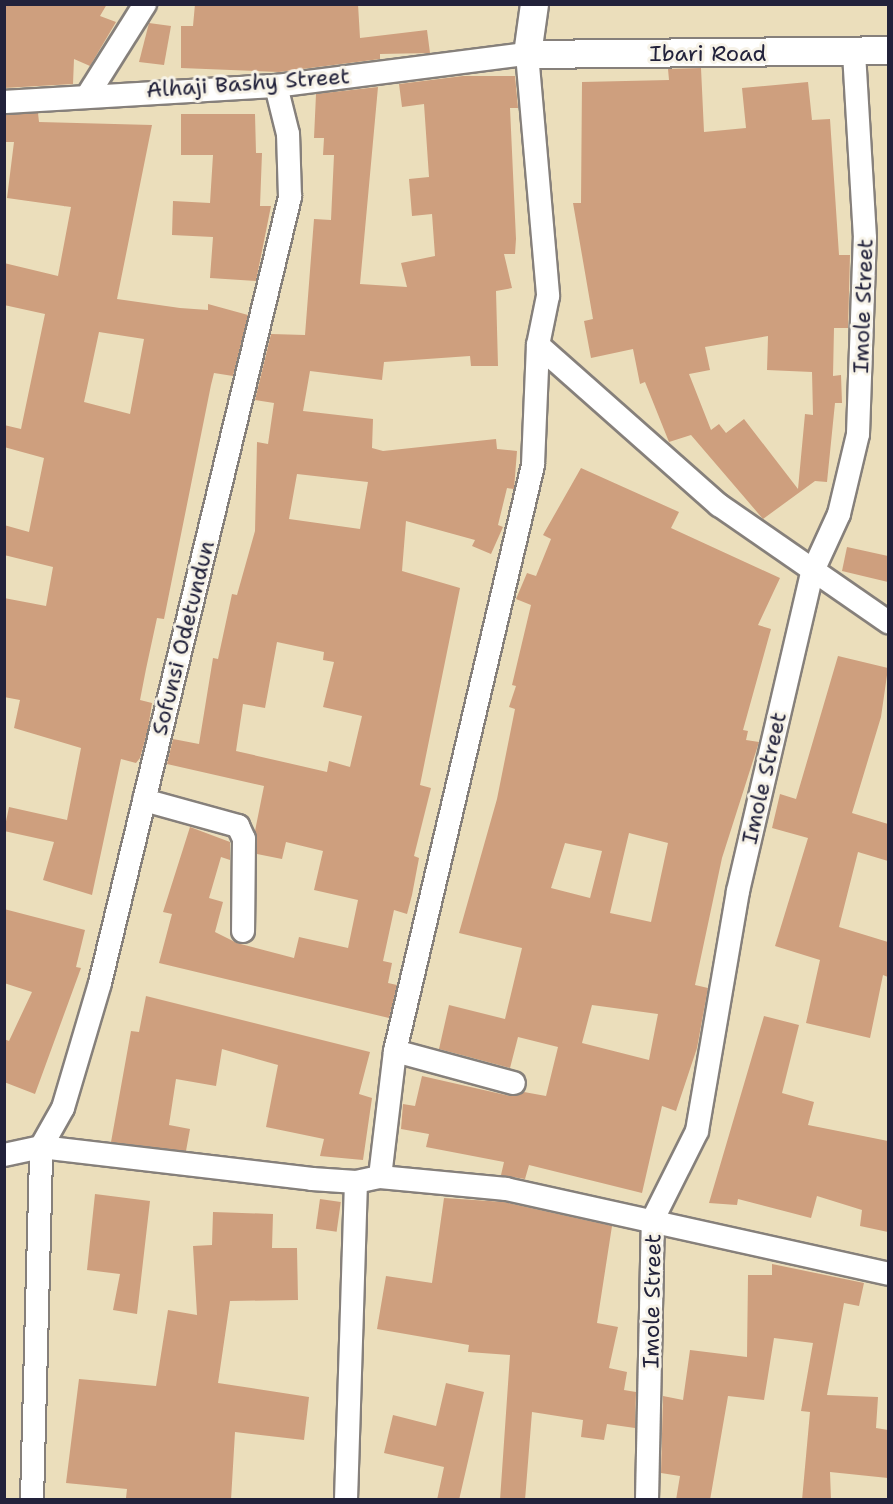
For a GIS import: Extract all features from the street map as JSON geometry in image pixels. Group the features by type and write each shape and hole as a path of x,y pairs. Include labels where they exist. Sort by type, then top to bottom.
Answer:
{"street":[{"path":"89,93 145,4"},
{"path":"380,1177 395,1051 533,465 538,345 548,296 527,54 534,4"},
{"name":"Ibari Road","path":"527,54 854,54 888,50"},
{"name":"Alhaji Bashy Street","path":"4,102 89,93 276,86 527,54"},
{"name":"Imole Street","path":"647,1500 653,1219 697,1131 738,891 812,573 839,514 858,434 865,238 854,54"},
{"name":"Sofunsi Odetundun","path":"41,1147 63,1108 96,995 290,197 288,134 276,86"},
{"path":"538,345 684,477 812,573 888,622"},
{"path":"144,800 237,826 244,839 243,931"},
{"path":"395,1051 514,1083"},
{"path":"4,1155 41,1147 356,1182 380,1177 506,1189 653,1219 888,1274"},
{"path":"32,1500 41,1147"},
{"path":"346,1500 356,1182"}],"building":[{"path":"4,4 107,4 100,16 116,22 90,66 74,59 73,84 4,88"},
{"path":"195,4 358,4 360,38 427,30 430,53 380,54 380,59 279,72 181,68 181,26 193,26"},
{"path":"149,23 171,26 164,65 139,62"},
{"path":"701,68 704,132 746,128 742,88 808,82 812,120 830,119 839,255 850,255 848,328 834,328 833,376 841,375 842,403 835,403 827,482 815,481 763,519 691,435 669,442 645,382 640,384 633,349 591,358 584,321 593,319 573,203 581,203 582,82 669,80 668,69","holes":["768,336 767,370 812,372 813,415 805,414 798,489 744,419 726,433 719,424 711,430 689,374 710,370 705,347"]},
{"path":"463,76 515,76 518,108 510,108 516,239 515,254 504,254 512,288 496,291 498,366 471,366 470,356 384,362 382,380 310,371 303,411 373,419 372,448 383,451 496,439 497,449 517,451 514,489 507,488 498,525 503,527 491,554 472,546 475,540 406,521 402,571 460,588 420,785 431,788 414,856 419,858 412,895 407,914 394,910 383,961 392,963 388,983 397,985 389,1018 159,963 172,914 163,912 190,827 230,842 230,860 221,857 209,898 223,902 215,932 237,943 294,958 299,937 348,948 358,900 314,890 323,851 286,842 282,859 257,854 255,831 264,786 167,764 173,739 199,744 213,658 218,659 232,594 237,595 255,531 257,442 268,444 274,403 255,400 271,334 305,335 314,219 331,220 334,155 323,155 324,138 314,138 316,94 378,87 360,284 407,287 401,263 435,256 432,214 412,216 409,179 429,177 424,104 402,107 399,84","holes":["297,474 368,482 360,529 289,519","277,642 324,652 323,660 334,662 323,707 362,716 350,767 329,761 327,772 236,751 243,704 265,708"]},
{"path":"38,113 39,122 152,125 117,299 208,310 208,304 248,315 233,376 214,373 164,619 157,618 140,700 152,703 148,729 140,758 136,763 121,759 92,895 43,880 54,842 4,831 9,807 67,820 81,748 14,728 20,700 4,697 4,598 46,606 53,567 4,555 4,525 29,532 44,458 4,447 4,425 21,429 45,314 4,305 4,263 58,276 71,207 7,198 14,142 4,142 4,115","holes":["99,332 144,339 130,414 84,402"]},
{"path":"181,114 255,114 256,153 262,153 260,206 271,206 256,281 210,278 213,237 172,235 173,201 210,203 213,155 181,155"},
{"path":"581,468 679,512 671,528 780,578 758,625 771,629 743,730 748,731 746,740 759,742 722,858 695,985 708,988 697,1048 676,1111 662,1106 642,1193 529,1165 525,1179 501,1175 504,1162 426,1147 429,1134 401,1129 403,1104 415,1106 422,1076 510,1096 524,1092 546,1096 558,1047 518,1037 510,1068 439,1049 449,1005 505,1019 522,948 459,933 497,799 515,709 509,707 516,686 512,685 531,605 516,599 527,573 536,576 551,539 543,535","holes":["629,833 668,843 651,922 610,913","565,843 602,851 590,898 551,888","592,1005 658,1014 649,1060 582,1043"]},
{"path":"847,547 888,556 888,582 842,571"},
{"path":"838,656 888,668 881,717 852,813 888,824 888,861 858,852 839,927 888,942 888,977 883,975 870,1038 806,1023 820,960 775,946 808,838 772,828 780,794 796,799"},
{"path":"4,909 85,930 76,967 81,968 35,1094 4,1082 4,1039 9,1041 32,992 4,983"},
{"path":"146,996 370,1052 359,1094 372,1098 363,1160 320,1156 324,1139 266,1127 278,1065 222,1049 216,1086 176,1079 169,1125 190,1129 186,1151 111,1142 131,1031 139,1032"},
{"path":"764,1016 799,1025 782,1093 814,1102 808,1125 888,1141 888,1232 860,1226 862,1210 817,1196 811,1218 738,1199 737,1205 709,1203"},
{"path":"95,1194 150,1201 137,1314 113,1310 120,1274 87,1270"},
{"path":"444,1198 504,1202 612,1226 597,1323 618,1327 609,1368 627,1372 624,1390 636,1392 635,1428 607,1424 604,1440 581,1437 583,1420 532,1412 525,1500 500,1500 510,1355 468,1352 469,1345 377,1329 386,1276 432,1283"},
{"path":"320,1199 341,1202 337,1232 316,1229"},
{"path":"213,1212 273,1214 272,1248 297,1248 298,1300 230,1301 218,1383 309,1397 304,1440 235,1432 231,1500 126,1498 127,1489 66,1483 79,1379 156,1386 168,1310 197,1315 193,1246 212,1245"},
{"path":"772,1264 864,1283 859,1306 844,1303 827,1395 878,1397 876,1428 888,1430 888,1478 830,1472 831,1500 802,1500 810,1412 801,1411 813,1343 774,1338 764,1400 728,1396 710,1500 676,1500 680,1476 661,1473 663,1396 683,1400 690,1350 747,1357 748,1275 772,1275"},
{"path":"446,1383 484,1392 459,1500 437,1500 444,1467 384,1453 393,1415 436,1426"}]}
